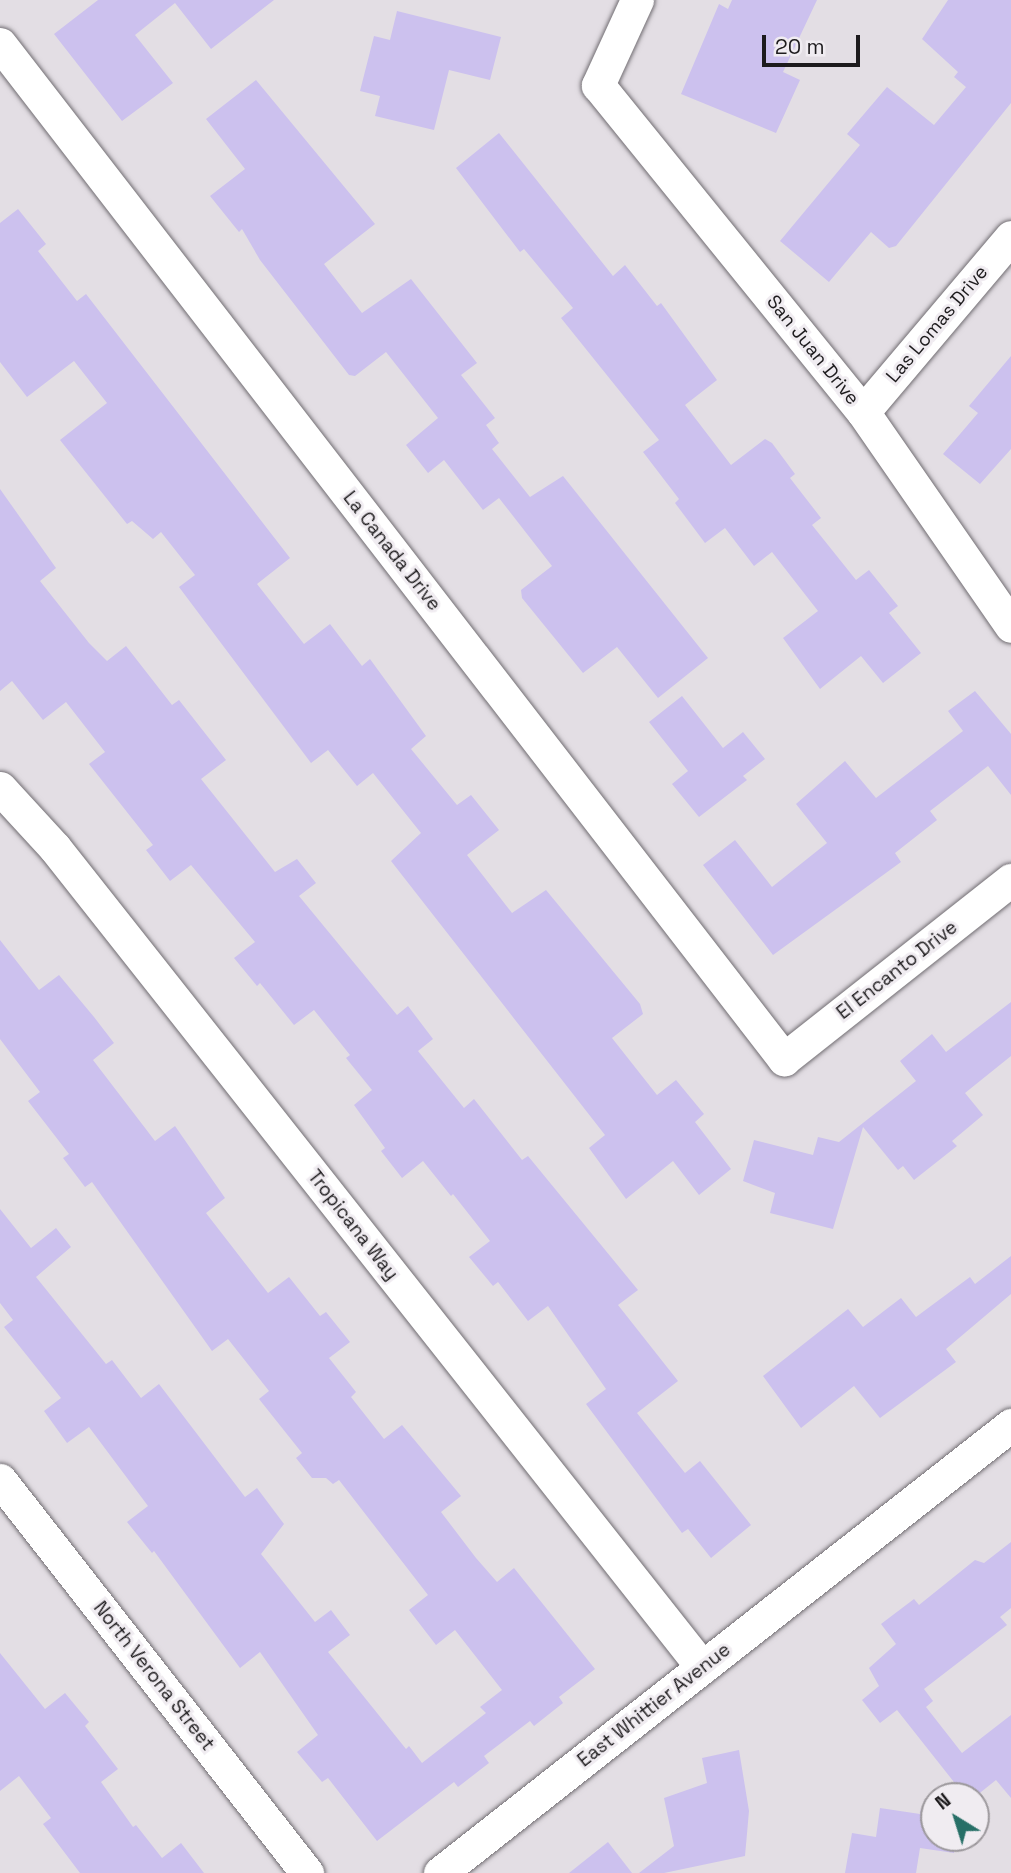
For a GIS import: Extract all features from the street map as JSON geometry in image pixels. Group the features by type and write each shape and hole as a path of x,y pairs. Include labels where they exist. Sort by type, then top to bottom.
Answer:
{"street":[{"name":"San Juan Drive","path":"636,0 598,85 863,412 1011,626"},
{"name":"La Canada Drive","path":"0,44 784,1059"},
{"name":"Las Lomas Drive","path":"863,412 1011,237"},
{"name":"Tropicana Way","path":"0,788 55,848 702,1667"},
{"name":"El Encanto Drive","path":"784,1059 1011,880"},
{"name":"East Whittier Avenue","path":"440,1873 1011,1425"},
{"name":"North Verona Street","path":"0,1480 307,1873"}],"building":[{"path":"98,0 274,0 211,49 175,3 135,35 173,83 122,121 54,34"},
{"path":"732,0 817,0 783,72 800,80 776,133 681,94 719,4 728,9"},
{"path":"948,0 1011,0 1011,103 896,246 889,248 871,232 829,282 780,241 860,145 847,134 887,87 934,125 966,87 954,77 958,72 922,39"},
{"path":"397,11 501,37 490,80 449,70 434,130 375,116 380,96 360,91 374,36 390,40"},
{"path":"256,80 375,224 324,264 362,313 411,279 477,363 461,375 495,418 486,425 499,443 492,449 530,497 563,476 708,658 658,698 617,647 583,673 522,598 521,590 552,566 499,498 483,510 444,460 428,473 406,445 438,418 386,352 355,376 349,375 260,260 242,229 239,232 210,196 245,169 206,119"},
{"path":"499,133 613,276 625,265 657,306 661,303 717,380 685,405 731,465 765,439 772,443 795,474 790,478 821,518 812,525 856,580 869,570 898,606 889,613 921,653 883,683 861,656 820,689 783,638 818,611 772,552 754,566 725,528 705,543 675,503 679,499 643,452 659,440 561,318 573,308 524,249 520,252 456,168"},
{"path":"18,209 46,244 38,251 77,301 86,294 290,558 257,584 304,644 330,624 362,666 370,659 426,736 411,749 457,805 471,795 499,830 467,855 512,913 546,890 640,1004 643,1014 612,1038 657,1095 676,1080 704,1114 695,1122 731,1169 699,1195 673,1161 626,1199 589,1148 605,1135 391,861 421,833 373,773 357,786 328,750 311,763 179,587 195,575 161,532 153,539 132,521 127,524 60,440 107,403 74,361 27,397 0,362 0,223"},
{"path":"1011,356 1011,449 980,484 943,454 978,413 969,406"},
{"path":"0,489 56,568 40,581 89,643 107,661 126,646 172,705 179,700 226,760 201,779 275,872 297,859 316,883 299,896 397,1015 408,1006 433,1039 418,1051 464,1108 474,1099 522,1160 528,1156 638,1290 618,1305 678,1381 637,1413 685,1473 700,1461 751,1525 711,1558 688,1529 682,1533 586,1404 606,1389 548,1306 528,1321 498,1282 493,1286 469,1257 490,1241 453,1194 451,1196 423,1161 402,1178 381,1151 385,1148 354,1105 372,1090 346,1058 350,1055 314,1010 294,1025 260,983 257,986 234,958 255,942 191,865 170,881 146,850 153,845 89,764 105,752 66,702 43,720 12,681 0,691"},
{"path":"975,691 1011,734 1011,795 988,766 930,811 937,820 895,853 901,862 773,955 703,865 735,840 772,887 827,843 796,804 845,761 876,798 963,731 948,711"},
{"path":"682,696 723,748 743,732 765,759 743,776 747,780 699,817 672,784 688,771 649,722"},
{"path":"0,940 39,990 59,975 94,1017 114,1043 93,1060 155,1141 175,1126 225,1198 206,1213 268,1293 289,1277 320,1316 326,1312 350,1342 329,1358 356,1392 351,1397 384,1439 402,1425 461,1496 441,1512 476,1558 497,1582 514,1568 595,1669 559,1697 563,1703 534,1726 530,1721 484,1756 489,1763 458,1787 454,1782 377,1841 328,1778 322,1782 297,1752 318,1735 260,1652 240,1668 154,1551 152,1553 127,1522 148,1506 89,1427 67,1443 44,1411 61,1398 4,1327 13,1320 0,1303 0,1209 31,1248 56,1228 71,1247 36,1277 106,1364 112,1360 141,1398 159,1384 245,1497 257,1488 284,1524 261,1554 315,1622 331,1610 350,1635 328,1652 406,1749 409,1746 422,1763 486,1713 480,1707 502,1690 455,1630 436,1645 409,1610 428,1595 339,1480 333,1484 326,1478 312,1478 296,1458 302,1453 259,1399 269,1391 228,1339 212,1351 92,1182 85,1187 63,1158 69,1154 28,1101 40,1092 0,1039"},
{"path":"1011,1002 1011,1056 965,1093 983,1115 952,1141 957,1146 914,1180 903,1166 898,1170 863,1127 833,1229 770,1213 775,1193 743,1181 754,1140 813,1155 818,1137 839,1142 916,1081 900,1061 932,1034 946,1052"},
{"path":"1011,1256 1011,1294 946,1349 956,1362 880,1418 854,1386 801,1428 763,1376 848,1309 863,1327 901,1298 916,1317 970,1277 975,1284"},
{"path":"1011,1542 1011,1608 1000,1617 1007,1625 924,1689 933,1701 926,1707 962,1753 1011,1715 1011,1798 996,1780 990,1785 990,1782 954,1782 897,1710 880,1723 862,1700 879,1686 869,1668 896,1644 881,1624 914,1599 919,1605 975,1560 984,1563"},
{"path":"0,1653 45,1709 65,1693 89,1722 85,1726 118,1769 101,1782 133,1827 136,1825 162,1858 181,1843 204,1873 80,1873 43,1824 51,1818 19,1776 0,1791"},
{"path":"739,1750 749,1811 745,1856 664,1873 639,1873 674,1846 664,1798 707,1783 702,1758"},
{"path":"880,1808 920,1814 920,1848 916,1873 845,1873 852,1833 876,1837"},
{"path":"608,1842 632,1873 569,1873"}]}
